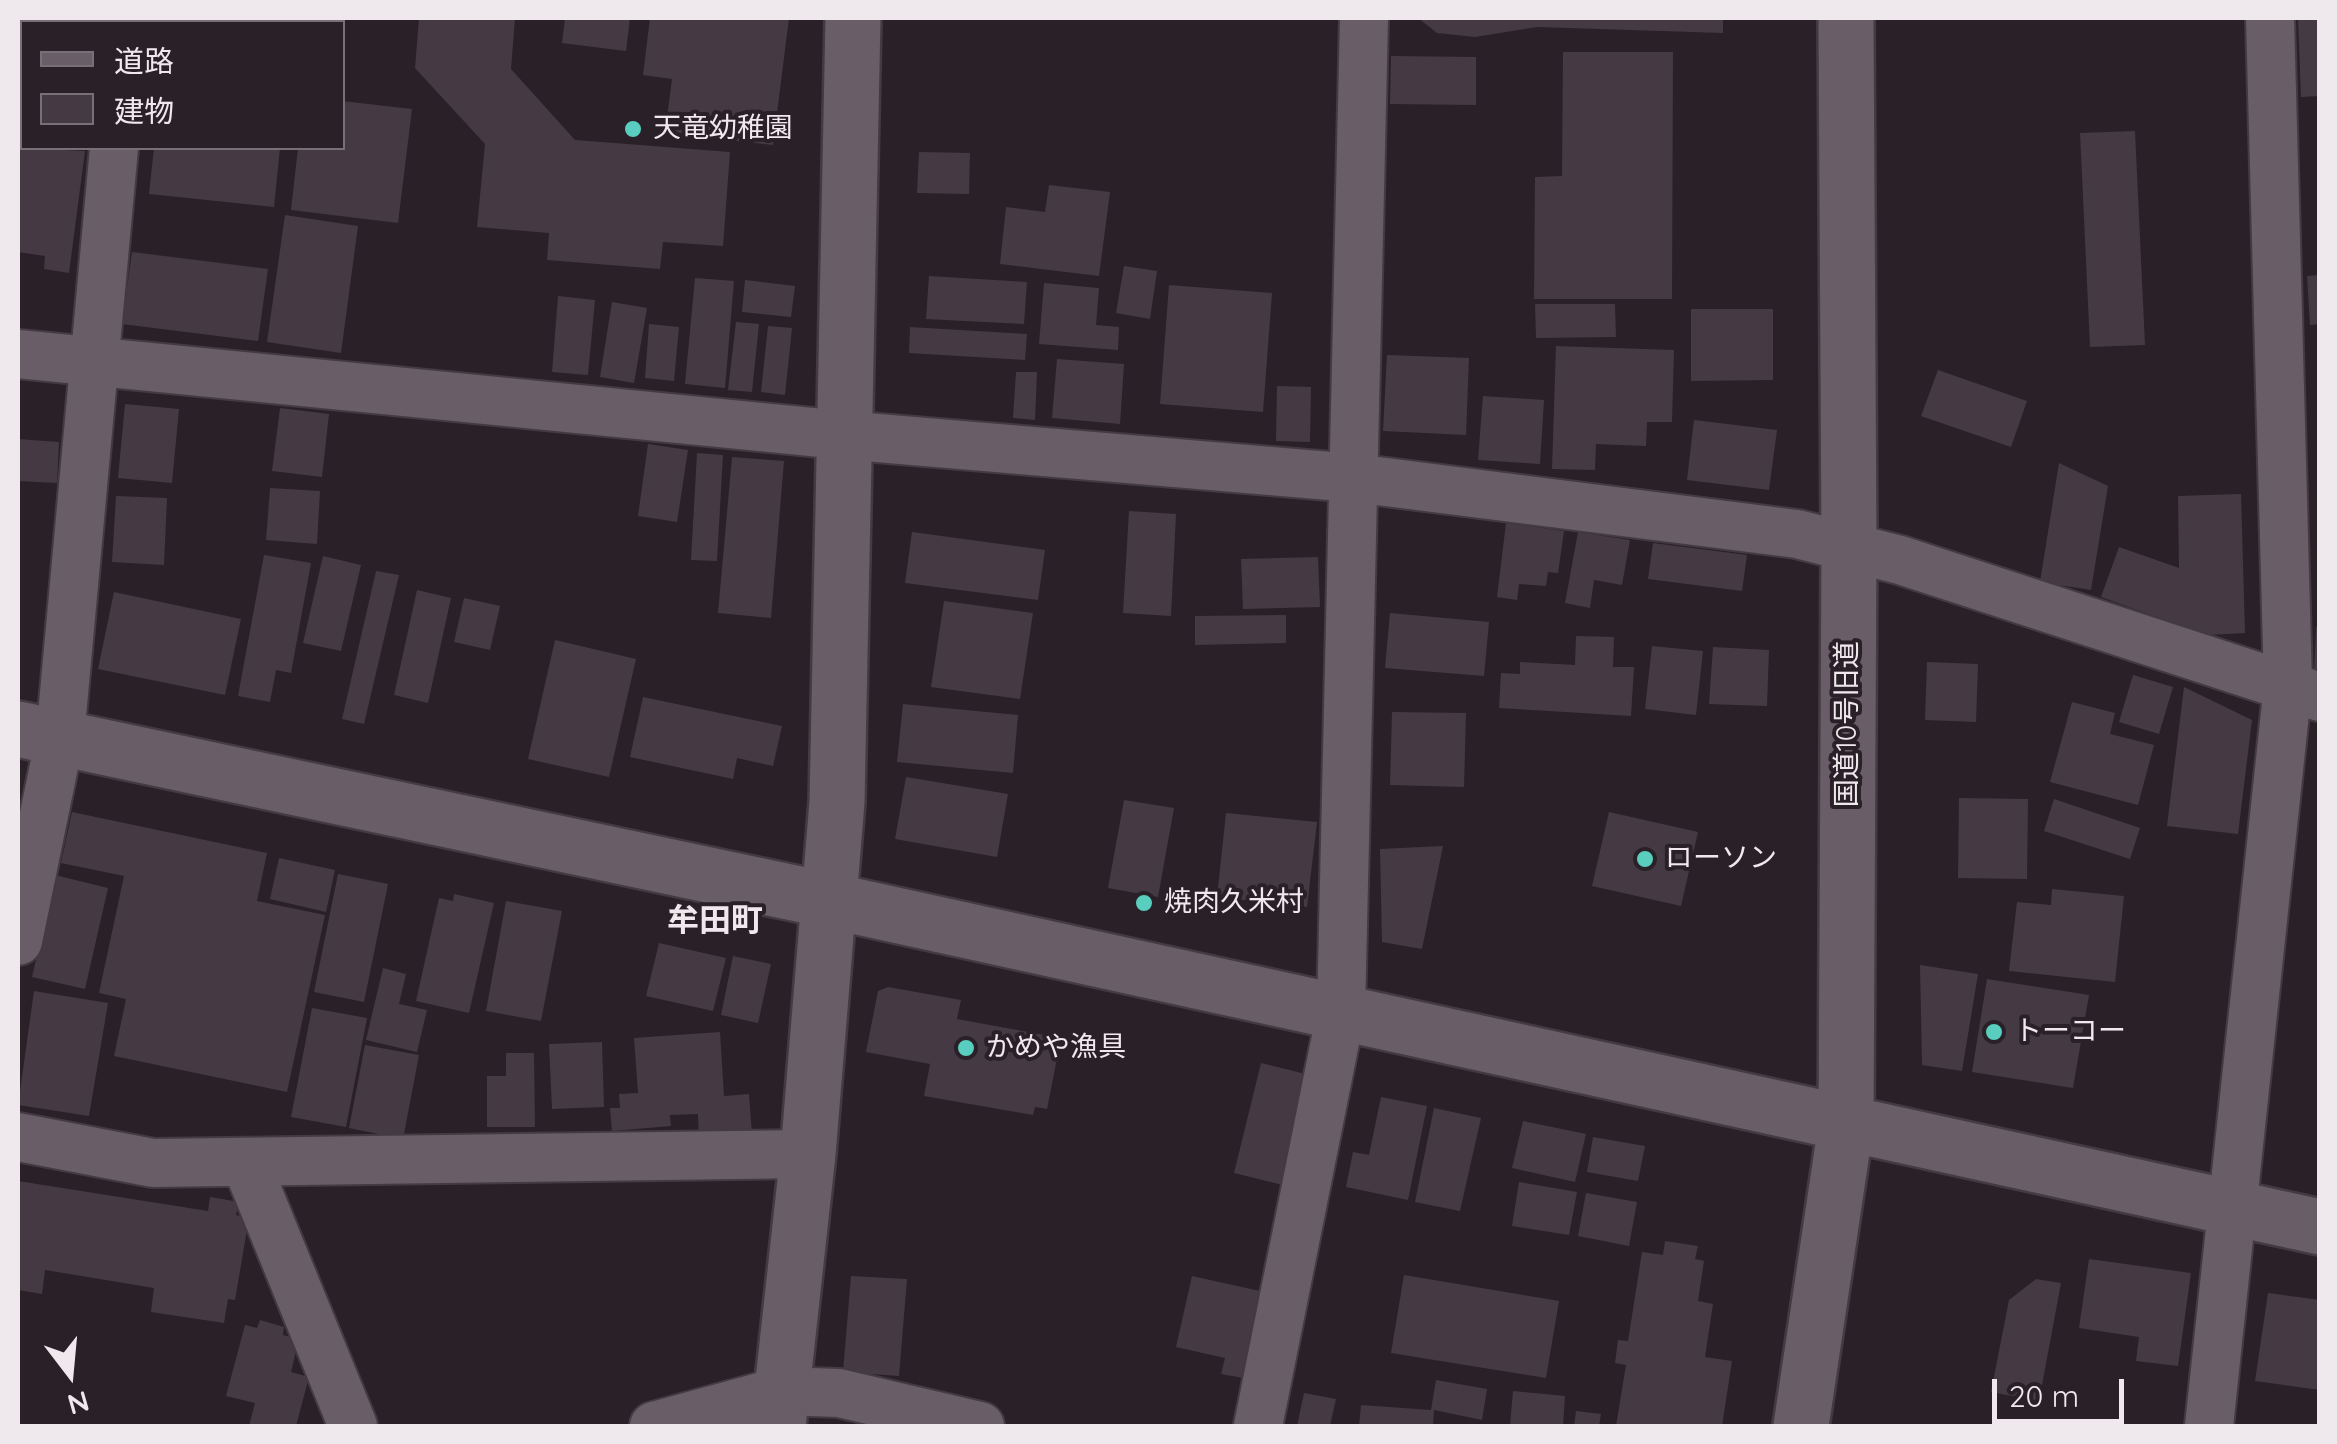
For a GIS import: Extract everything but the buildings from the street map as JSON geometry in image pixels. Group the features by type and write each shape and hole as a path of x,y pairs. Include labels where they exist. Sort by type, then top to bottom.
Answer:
{"street":[{"path":"780,1409 808,1154 837,802 852,18"},
{"path":"1258,1426 1341,1012 1364,18"},
{"name":"国道10号旧道","path":"1801,1426 1846,1124 1846,18"},
{"path":"2209,1426 2232,1208 2304,691 2270,18"},
{"path":"18,941 39,733 97,362 114,150"},
{"path":"18,354 842,434 1354,478 1797,534 1849,544 2304,691"},
{"path":"39,733 828,900 2320,1227"},
{"path":"18,1137 153,1163 808,1154"},
{"path":"246,1163 354,1426"},
{"path":"654,1426 780,1409 839,1392 980,1426"}],"place":[{"name":"天竜幼稚園","path":"633,129"},
{"name":"ローソン","path":"1645,859"},
{"name":"焼肉久米村","path":"1144,903"},
{"name":"トーコー","path":"1994,1032"},
{"name":"かめや漁具","path":"966,1048"}],"district":[{"name":"牟田町","path":"715,921"}]}
